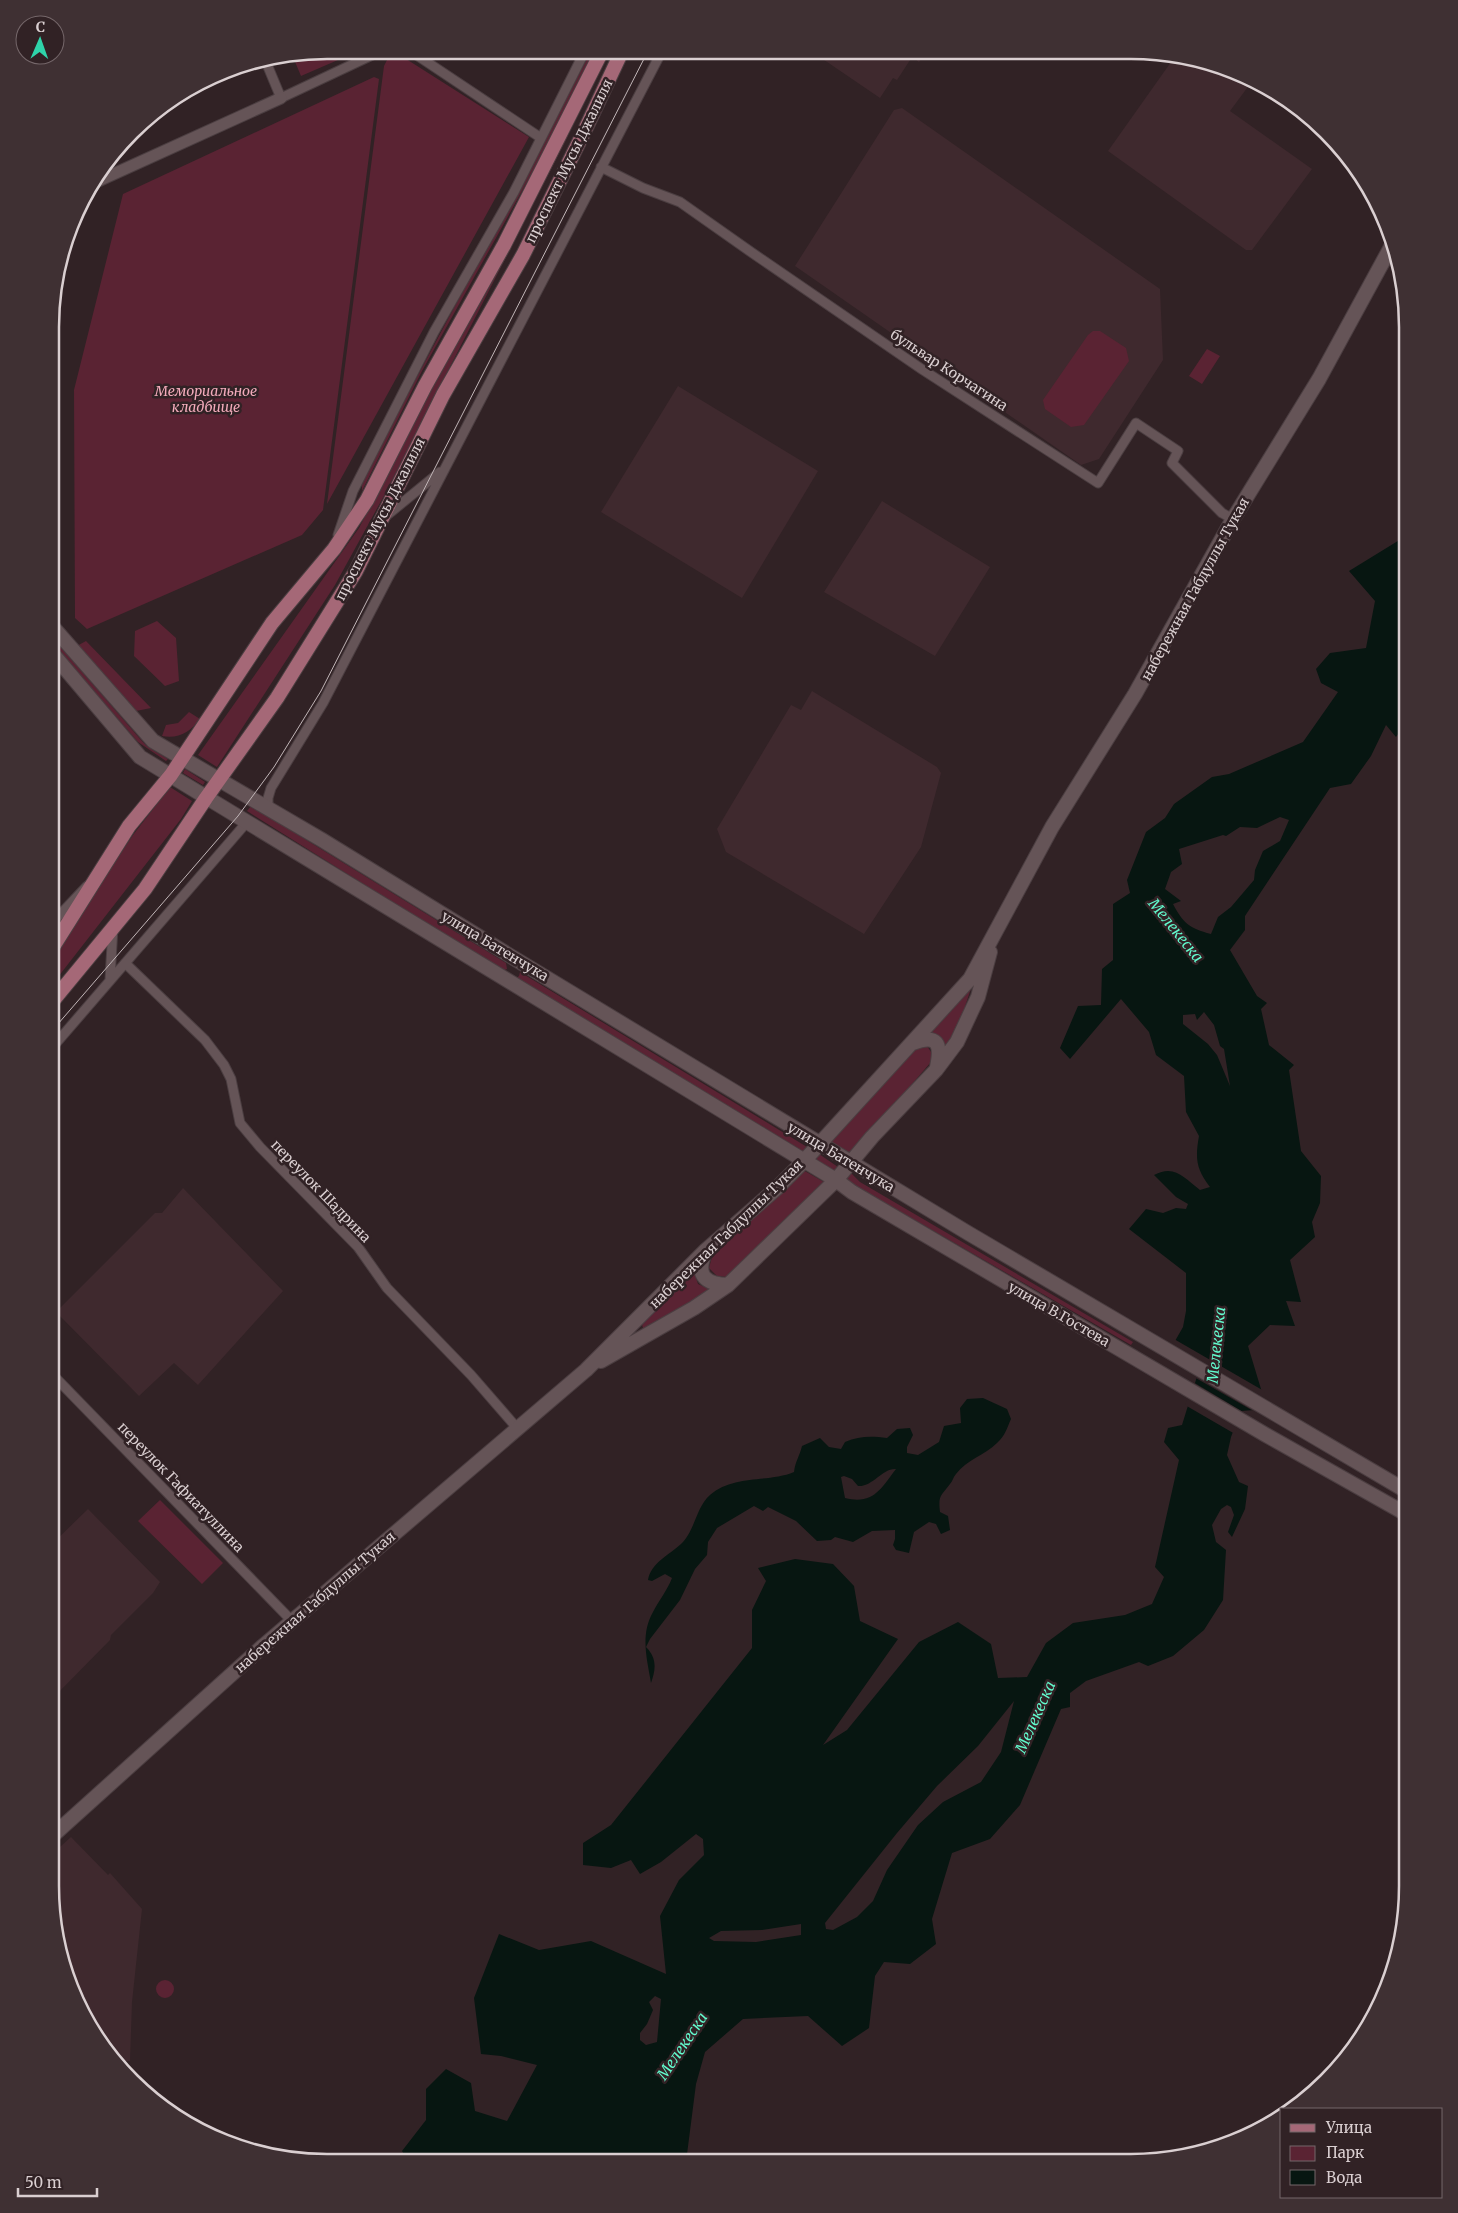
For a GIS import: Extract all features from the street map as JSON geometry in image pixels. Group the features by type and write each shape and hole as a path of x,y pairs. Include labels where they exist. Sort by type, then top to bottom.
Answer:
{"main road":[{"name":"проспект Мусы Джалиля","path":"59,937 129,826 183,758 272,623 334,549 367,500 424,386 504,245 598,59"},
{"name":"проспект Мусы Джалиля","path":"59,993 145,889 206,798 278,698 356,571 443,395 523,255 618,59"},
{"name":"набережная Габдуллы Тукая","path":"59,1826 292,1621 586,1370 706,1250 777,1188 803,1162 970,979 1052,827 1135,694 1233,520 1319,379 1388,252"},
{"name":"улица Батенчука","path":"59,634 148,736 968,1233"},
{"name":"улица Батенчука","path":"59,662 140,757 803,1162 836,1180 852,1192"},
{"name":"набережная Габдуллы Тукая","path":"586,1370 694,1308 728,1285 836,1180 936,1070 965,1027 978,997 996,932"},
{"path":"498,976 507,977 513,973 512,957"},
{"path":"912,1043 926,1038 932,1039 938,1045 940,1054 936,1070"},
{"name":"улица В.Гостева","path":"852,1192 1126,1354 1399,1510"},
{"name":"улица В.Гостева","path":"968,1233 1399,1487"},
{"path":"706,1250 700,1265 702,1275 709,1281 728,1285"}],"street":[{"path":"104,179 364,59"},
{"path":"422,59 541,138"},
{"path":"334,549 354,491 371,456 434,332 514,192 581,59"},
{"path":"268,808 271,788 323,703 658,59"},
{"path":"268,66 281,98"},
{"name":"бульвар Корчагина","path":"601,167 643,188 680,202 922,370 1098,483 1136,423 1178,451 1172,463 1222,513 1233,520"},
{"path":"382,519 445,468"},
{"path":"59,1040 247,822"},
{"path":"59,915 94,879"},
{"path":"110,979 113,927"},
{"name":"переулок Шадрина","path":"125,963 205,1040 224,1065 231,1079 240,1123 260,1147 358,1247 387,1288 472,1375 517,1428"},
{"name":"переулок Гафиатуллина","path":"59,1380 292,1621"}],"shaded area":[{"path":"823,59 911,59 897,80 893,78 880,98"},
{"path":"1171,62 1201,68 1249,86 1230,111 1312,169 1252,250 1246,250 1108,151"},
{"path":"902,108 1160,289 1163,360 1099,459 1081,465 795,266 894,110"},
{"path":"678,386 818,471 742,598 601,512"},
{"path":"882,501 990,567 935,656 824,592"},
{"path":"812,691 937,767 941,773 921,847 864,934 726,852 717,829 791,705 801,710"},
{"path":"183,1188 283,1291 198,1385 174,1363 139,1396 59,1315 59,1309 155,1213 162,1213"},
{"path":"88,1509 160,1582 153,1593 111,1635 110,1640 59,1692 59,1537"},
{"path":"71,1837 108,1875 110,1873 142,1909 132,2002 130,2061 124,2061 104,2035 86,2005 73,1972 64,1938 59,1904 59,1848"}],"green space":[{"path":"340,59 301,76 295,61"},
{"path":"388,59 406,59 529,137 327,504 384,66"},
{"path":"587,59 590,59 546,148 422,371 362,491 362,483"},
{"name":"Мемориальное кладбище","path":"374,77 379,79 323,510 302,535 87,629 75,618 74,390 123,194"},
{"path":"564,134 568,136 385,494 335,585 217,767 198,755 359,528"},
{"path":"1093,331 1100,331 1126,348 1129,361 1084,425 1071,427 1045,409 1043,400 1088,335"},
{"path":"1207,349 1220,356 1202,384 1189,376"},
{"path":"157,621 176,638 179,681 165,686 134,656 135,631"},
{"path":"86,641 151,708 131,712 75,647"},
{"path":"59,645 141,740 148,747 168,759 166,761 138,742 59,651"},
{"path":"189,712 200,719 192,728 184,734 168,737 162,736 166,725 178,723"},
{"path":"185,769 205,782 203,785 183,773"},
{"path":"170,787 192,801 181,819 59,976 59,951 133,835"},
{"path":"251,806 506,963 507,969 502,971 247,811"},
{"path":"520,972 807,1147 802,1152 515,979 519,976"},
{"path":"974,979 962,1016 945,1050 927,1034 950,1011"},
{"path":"927,1046 931,1052 931,1062 849,1157 828,1143 916,1047"},
{"path":"819,1154 838,1167 834,1172 814,1159"},
{"path":"803,1170 824,1182 727,1277 717,1276 709,1268 712,1257"},
{"path":"851,1173 860,1182 1133,1342 1131,1345 856,1186 845,1179"},
{"path":"694,1272 698,1284 711,1290 645,1329 643,1328 641,1321"},
{"path":"160,1500 223,1563 202,1584 138,1521"},
{"path":"161,1980 169,1980 174,1985 172,1996 161,1998 156,1993 156,1985"}],"water":[{"name":"Мелекеска","path":"1399,540 1399,732 1396,737 1386,725 1371,756 1351,784 1330,788 1245,916 1245,930 1230,950 1257,996 1267,1003 1261,1009 1269,1045 1294,1065 1289,1070 1301,1151 1321,1176 1320,1203 1312,1222 1315,1237 1290,1260 1301,1302 1286,1301 1295,1326 1270,1325 1248,1346 1267,1409 1241,1411 1231,1437 1227,1455 1239,1482 1248,1486 1245,1509 1232,1537 1228,1532 1234,1515 1231,1507 1227,1505 1221,1509 1212,1525 1216,1542 1226,1550 1223,1600 1204,1630 1173,1656 1148,1666 1139,1662 1086,1681 1070,1693 1070,1707 1061,1709 1020,1805 990,1839 952,1853 932,1919 936,1944 910,1964 884,1962 875,1976 869,2028 842,2046 808,2016 743,2019 705,2052 696,2084 687,2154 404,2154 402,2151 426,2120 426,2089 446,2069 471,2083 475,2111 507,2121 537,2065 501,2056 481,2054 474,1998 499,1934 539,1950 591,1941 666,1974 660,1916 679,1880 704,1855 703,1839 696,1834 661,1862 640,1874 631,1860 611,1868 583,1865 583,1843 611,1825 752,1648 752,1610 766,1581 758,1568 795,1559 833,1564 854,1586 860,1621 898,1639 823,1745 847,1730 919,1642 958,1622 991,1644 998,1678 1027,1677 1046,1643 1073,1623 1125,1615 1152,1604 1164,1577 1155,1567 1179,1460 1164,1442 1168,1428 1182,1425 1199,1370 1167,1355 1183,1327 1186,1311 1186,1273 1129,1229 1146,1209 1163,1213 1176,1208 1186,1209 1188,1204 1176,1197 1154,1175 1161,1172 1174,1172 1184,1177 1200,1190 1210,1187 1199,1169 1197,1151 1199,1136 1186,1112 1184,1076 1156,1055 1149,1032 1121,999 1070,1059 1060,1048 1078,1006 1101,1005 1102,969 1113,960 1113,904 1130,893 1127,880 1146,832 1165,818 1174,804 1212,777 1229,774 1303,742 1338,692 1321,683 1316,669 1330,653 1366,648 1375,601 1349,571","holes":["1280,817 1289,820 1280,841 1263,851 1255,870 1254,880 1231,907 1218,917 1211,934 1188,924 1180,916 1173,904 1181,901 1165,889 1171,872 1182,864 1179,849 1223,835 1226,836 1240,827 1257,828","1204,1012 1214,1025 1220,1046 1224,1049 1230,1086 1217,1055 1208,1044 1183,1024 1183,1015 1195,1014 1197,1020","1014,1701 1001,1752 981,1782 943,1802 918,1825 887,1870 873,1901 857,1917 833,1930 826,1929 825,1923 897,1833 937,1786 978,1746","801,1924 801,1935 756,1942 714,1941 709,1938 721,1931 762,1930","655,1996 661,1999 657,2042 646,2045 640,2040 640,2033 647,2024 653,2010 649,2002"]},
{"path":"983,1398 1007,1409 1011,1419 1006,1432 1000,1440 960,1469 941,1496 939,1502 940,1512 948,1516 950,1530 941,1534 936,1524 929,1522 914,1532 909,1553 896,1550 893,1545 895,1530 872,1531 853,1542 835,1537 831,1540 817,1541 796,1521 768,1507 763,1511 754,1506 717,1528 708,1542 707,1555 695,1569 680,1600 646,1647 649,1621 672,1578 665,1574 652,1581 648,1580 650,1574 661,1560 686,1539 705,1500 719,1488 740,1481 794,1472 802,1446 820,1438 829,1447 841,1449 845,1442 850,1440 865,1437 887,1438 897,1429 910,1428 913,1435 907,1447 907,1453 918,1455 939,1442 944,1426 961,1423 960,1408 967,1399","holes":["896,1469 875,1494 863,1499 845,1498 841,1477 844,1476 852,1479 858,1486 863,1486 886,1471"]},
{"path":"646,1647 654,1660 654,1673 651,1683"}],"pier":[{"path":"1174,1339 1264,1391 1269,1408 1267,1412 1255,1412 1194,1377 1196,1371 1165,1357"},
{"path":"1193,1382 1245,1413 1243,1413 1235,1434 1185,1405"}],"tram line":[{"path":"59,1023 238,816 274,767 321,691 644,59"}]}
